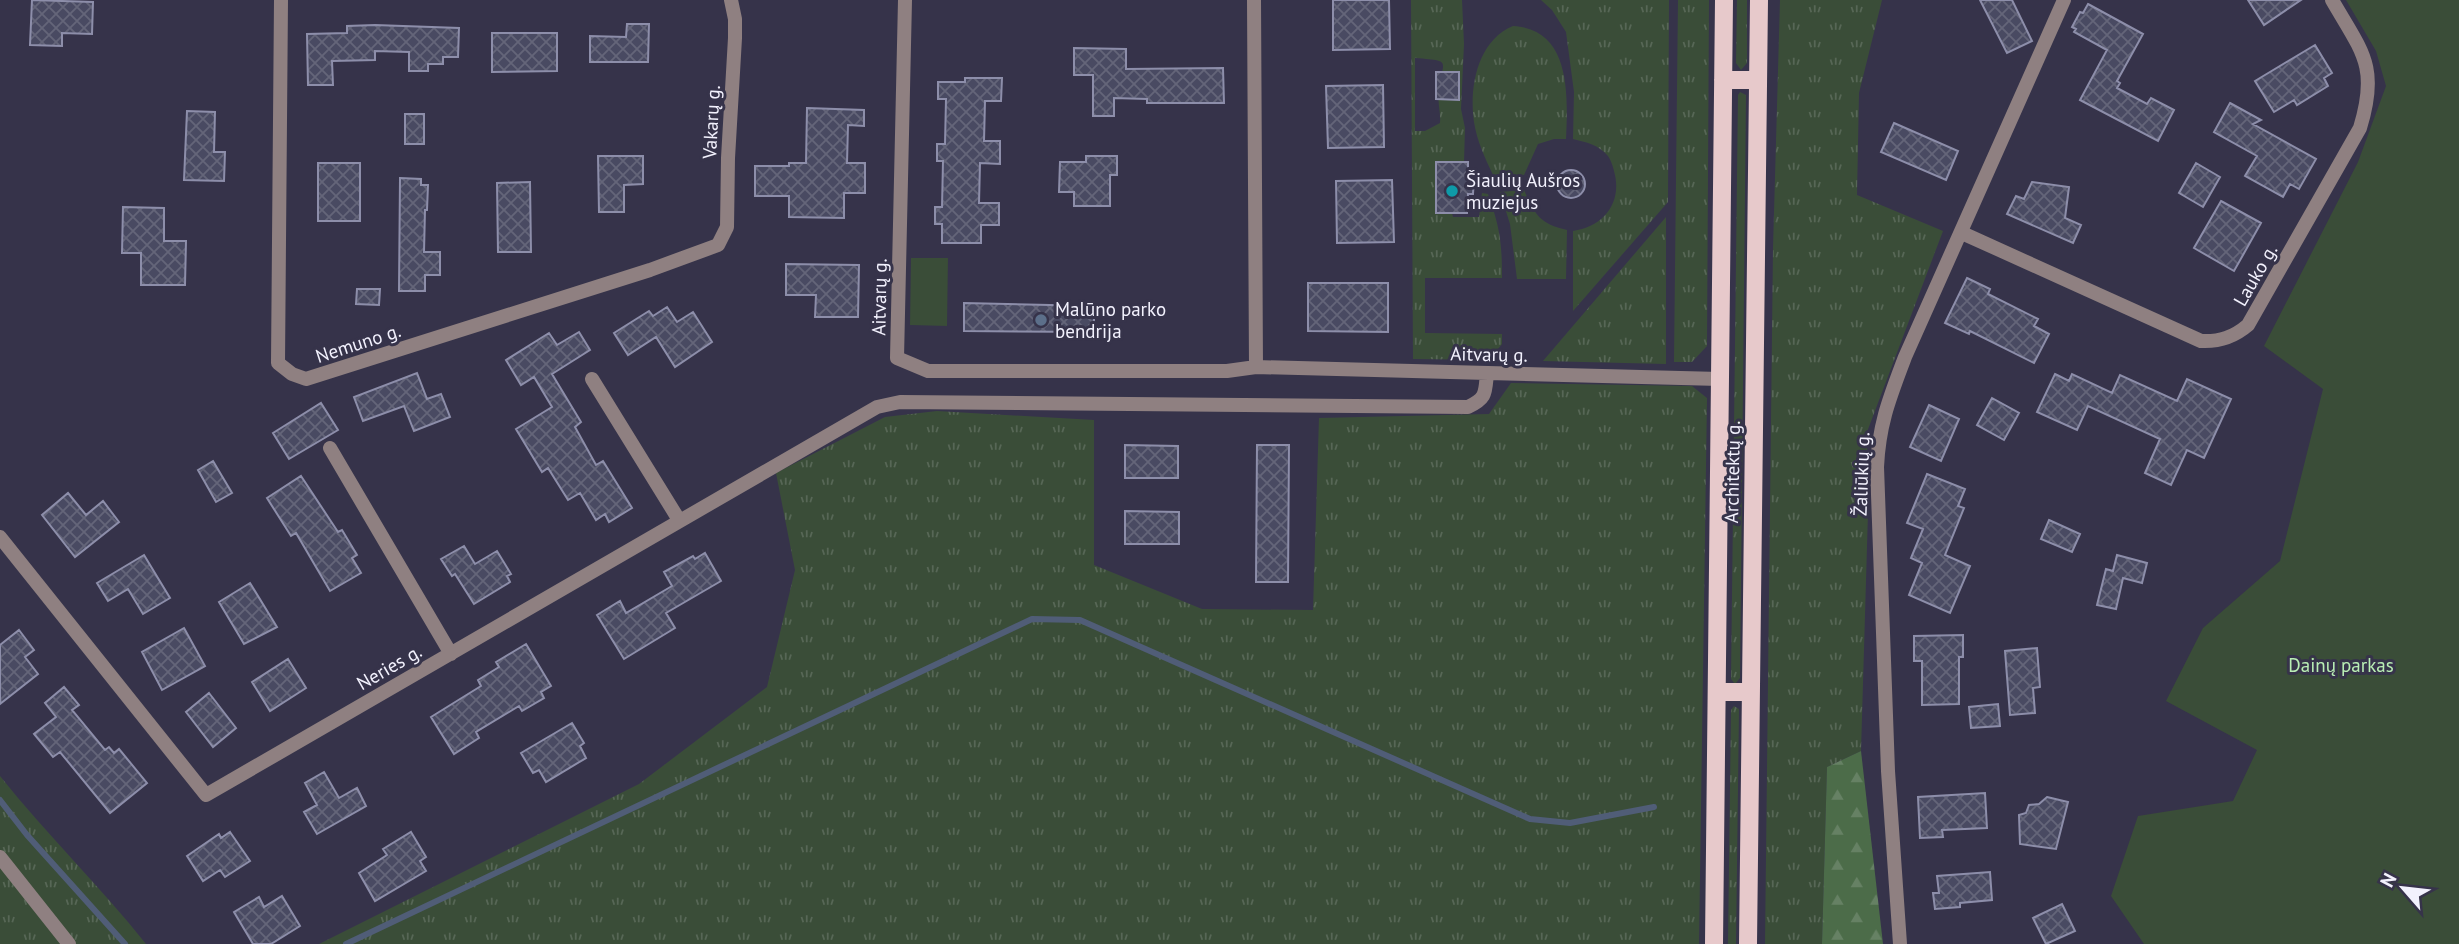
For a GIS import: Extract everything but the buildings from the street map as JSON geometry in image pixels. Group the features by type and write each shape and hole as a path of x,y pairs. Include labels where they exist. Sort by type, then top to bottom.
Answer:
{"main road":[{"name":"Architektų g.","path":"1714,944 1724,0"},
{"name":"Architektų g.","path":"1748,944 1759,0"},
{"path":"1723,80 1758,80"},
{"path":"1717,692 1750,692"}],"street":[{"name":"Nemuno g.","path":"281,0 278,363 292,374 306,379 650,270 718,245"},
{"name":"Vakarų g.","path":"718,245 727,227 735,38 731,0"},
{"name":"Aitvarų g.","path":"905,0 897,358 928,371 1227,371 1256,367 1720,379"},
{"path":"1254,0 1256,367"},
{"name":"Žaliūkių g.","path":"1900,944 1888,771 1878,437 1905,357 2064,0"},
{"name":"Lauko g.","path":"1962,233 2201,341 2214,342 2239,333 2248,326 2360,128 2367,108 2369,89 2365,57 2332,0"},
{"name":"Neries g.","path":"0,537 206,795 877,407 900,402 1468,407 1480,401 1485,393 1487,373"},
{"path":"592,379 679,520"},
{"path":"330,448 452,654"},
{"path":"0,857 69,944"}],"green space":[{"path":"1411,0 1462,0 1464,44 1461,109 1465,128 1464,162 1436,162 1436,213 1452,213 1453,217 1479,217 1482,193 1488,194 1500,235 1502,278 1425,278 1425,333 1502,334 1502,344 1489,360 1413,359","holes":["1415,58 1436,60 1443,64 1439,94 1440,123 1425,131 1415,131"]},
{"path":"1541,0 1669,0 1668,202 1573,311 1573,231 1594,224 1609,211 1616,193 1616,182 1612,163 1601,149 1573,139 1574,92 1566,32 1552,10"},
{"path":"1678,0 1709,0 1707,346 1692,362 1674,362"},
{"path":"1737,0 1747,0 1747,63 1741,70 1736,63"},
{"path":"1780,0 1882,0 1859,93 1857,195 1943,231 1867,432 1868,512 1861,751 1827,767 1822,944 1765,944 1773,248"},
{"name":"Dainų parkas","path":"2346,0 2459,0 2459,944 2144,944 2111,896 2138,816 2233,801 2257,750 2166,701 2203,628 2280,561 2323,389 2264,346 2358,162 2386,86 2376,51"},
{"path":"1513,26 1532,30 1546,39 1556,51 1565,85 1566,139 1554,139 1538,144 1524,175 1493,175 1475,129 1473,95 1478,67 1484,54 1501,33"},
{"path":"1740,92 1746,95 1740,678 1735,684 1731,679"},
{"path":"1524,190 1544,221 1567,230 1566,279 1517,279 1510,224 1500,192"},
{"path":"1666,217 1666,364 1543,361"},
{"path":"911,258 948,258 947,326 910,325"},
{"path":"1511,383 1692,386 1707,398 1699,944 319,944 639,784 767,687 795,570 776,473 885,417 937,411 1094,420 1094,565 1202,609 1313,610 1319,418 1489,414"},
{"path":"1734,706 1739,709 1736,944 1728,944 1731,710"},
{"path":"1861,751 1883,944 1822,944 1827,767"},
{"path":"0,776 110,901 146,944 0,944"}],"waterway":[{"path":"346,944 1032,619 1080,620 1530,819 1570,823 1654,807"},
{"path":"0,800 27,835 125,944"}],"place":[{"name":"Šiaulių Aušros muziejus","path":"1452,191"},
{"name":"Malūno parko bendrija","path":"1041,320"}]}
